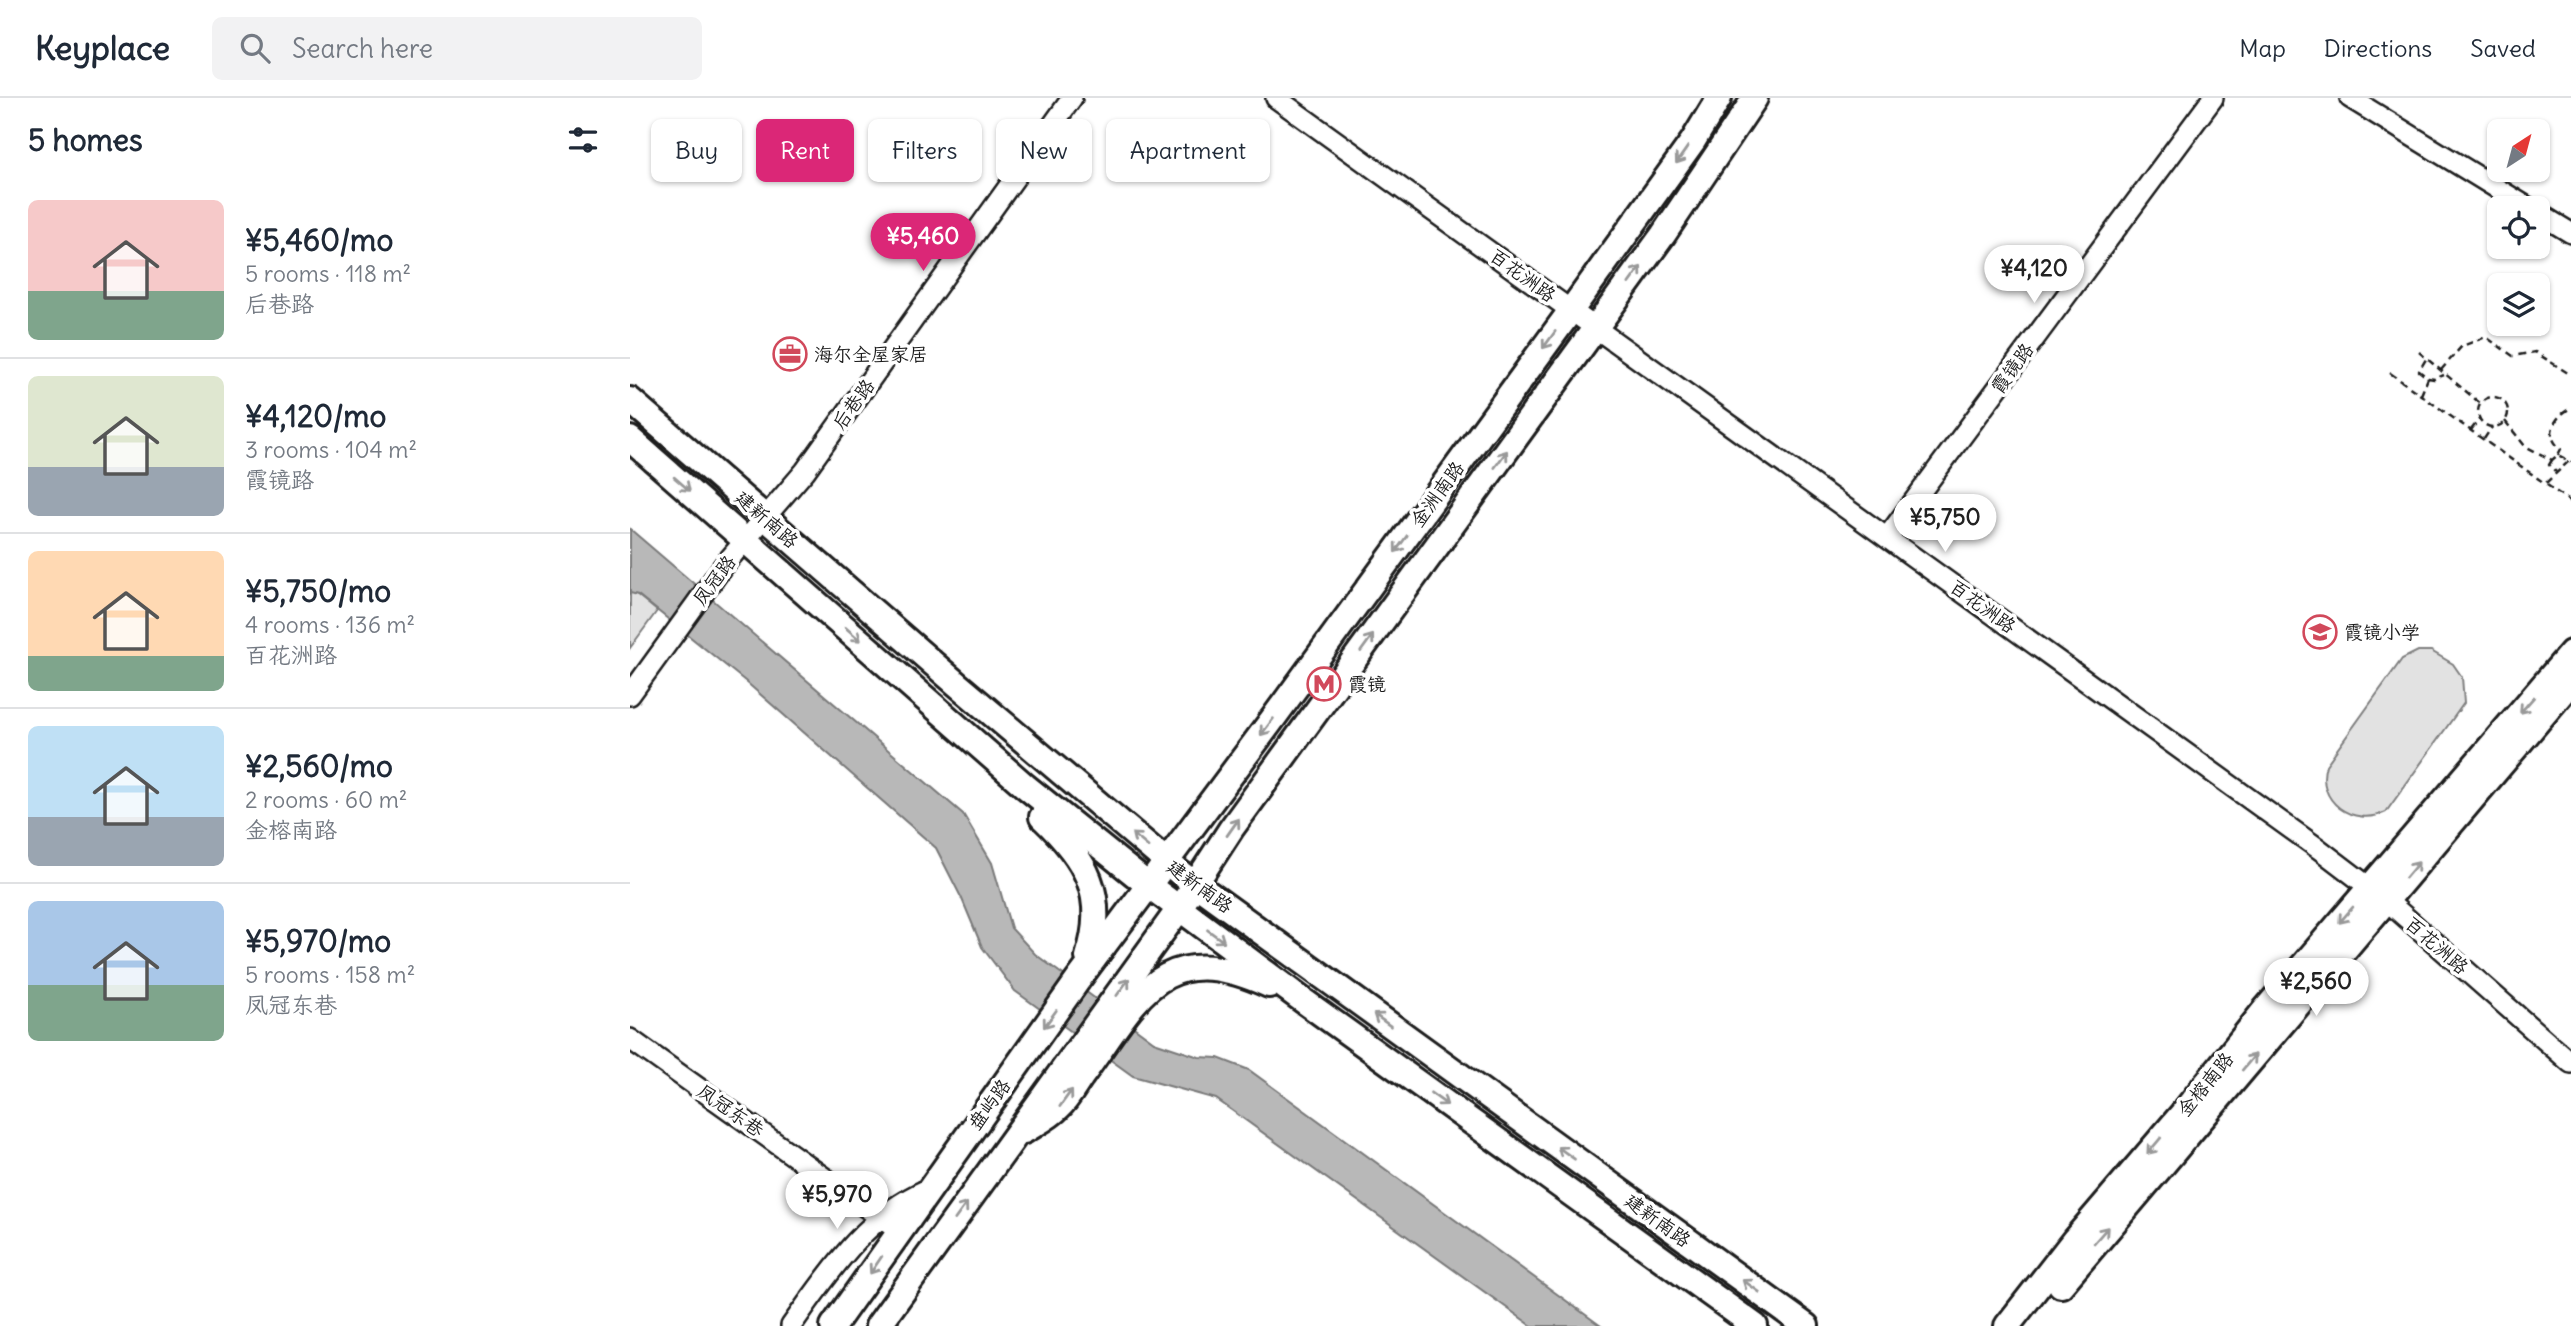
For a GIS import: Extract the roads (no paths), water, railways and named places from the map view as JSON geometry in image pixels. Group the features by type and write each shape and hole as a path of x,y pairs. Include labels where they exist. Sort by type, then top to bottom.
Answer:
{"main road":[{"name":"金洲南路","path":"1148,885 1572,309 1687,149 1719,98"},
{"name":"金洲南路","path":"1179,909 1231,829 1687,201 1755,98"},
{"name":"建新南路","path":"630,400 1166,862 1806,1326"},
{"name":"建新南路","path":"630,439 976,743 1148,885 1301,999 1755,1326"},
{"name":"金榕南路","path":"2027,1326 2571,653"},
{"name":"金榕南路","path":"2007,1326 2075,1239 2264,1011 2378,894 2571,682"},
{"path":"976,743 1066,841 1088,877 1097,901 1097,915 1094,940 1078,980"},
{"name":"盘屿路","path":"833,1326 890,1224 928,1189 1148,885"},
{"name":"盘屿路","path":"878,1326 1179,909"},
{"path":"1012,1139 1059,1108 1140,998 1168,973 1202,967 1221,969 1263,982 1301,999"},
{"path":"1990,1326 2026,1282 2075,1239"}],"street":[{"name":"后巷路","path":"805,471 1072,98"},
{"name":"百花洲路","path":"1276,98 1888,536 2378,894 2571,1063"},
{"name":"霞镜路","path":"1888,536 2213,98"},
{"path":"2350,98 2509,196"},
{"path":"2550,220 2571,233"},
{"name":"凤冠路","path":"630,695 745,539 805,471"},
{"name":"凤冠东巷","path":"630,1039 890,1224"},
{"path":"791,1326 841,1256 890,1224"}],"place":[{"name":"海尔全屋家居","path":"790,354"},
{"name":"霞镜小学","path":"2320,632"},
{"name":"霞镜","path":"1324,684"}]}
